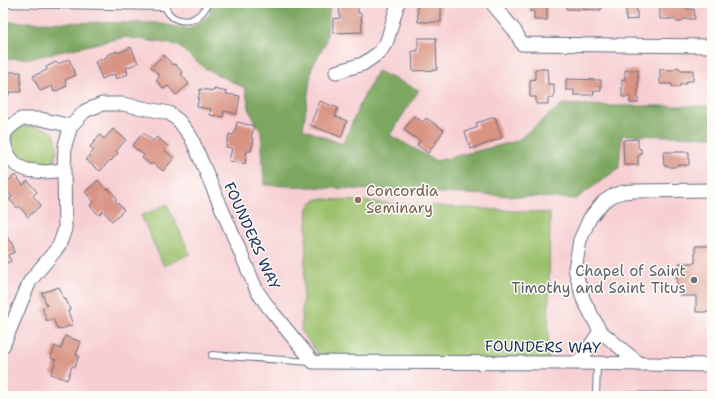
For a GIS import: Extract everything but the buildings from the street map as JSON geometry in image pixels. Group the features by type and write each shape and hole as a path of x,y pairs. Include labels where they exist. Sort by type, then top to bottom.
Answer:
{"street":[{"path":"336,72 363,64 380,52 387,41 398,3"},
{"path":"492,3 515,31 522,44 712,46"},
{"name":"FOUNDERS WAY","path":"3,346 30,281 59,246 65,229 65,145 71,126 84,111 102,104 122,104 169,113 179,121 191,137 257,292 313,362 712,365"},
{"path":"64,170 45,172 27,170 16,165 7,153 4,141 5,133 10,127 21,119 41,119 71,126"},
{"path":"641,365 600,331 583,299 575,269 580,240 590,218 602,202 614,195 623,192 712,190"},
{"path":"579,363 600,331"}],"lane":[{"path":"3,4 166,5 170,14 176,19 186,21 199,16 206,7 205,3"},
{"path":"212,356 313,362"},
{"path":"596,396 597,364"}],"shaded area":[{"name":"Concordia Seminary","path":"3,3 712,3 712,396 3,396"}],"green space":[{"path":"210,3 330,3 326,42 312,67 303,129 343,144 360,104 377,71 419,90 390,135 436,161 517,141 562,104 611,106 712,106 712,137 622,135 619,168 576,199 264,185 261,132 250,112 245,88 206,69 177,45 125,37 33,58 3,59 3,22 156,23 189,29 210,15"},
{"path":"27,126 43,128 54,135 57,151 52,164 44,167 37,166 15,153 11,145 10,135 18,128"},
{"path":"318,199 550,213 548,360 321,359 301,330 308,208 312,202"},
{"path":"167,204 190,254 164,266 141,216"}],"place":[{"name":"Concordia Seminary","path":"358,200"},
{"name":"Chapel of Saint Timothy and Saint Titus","path":"694,280"}]}
